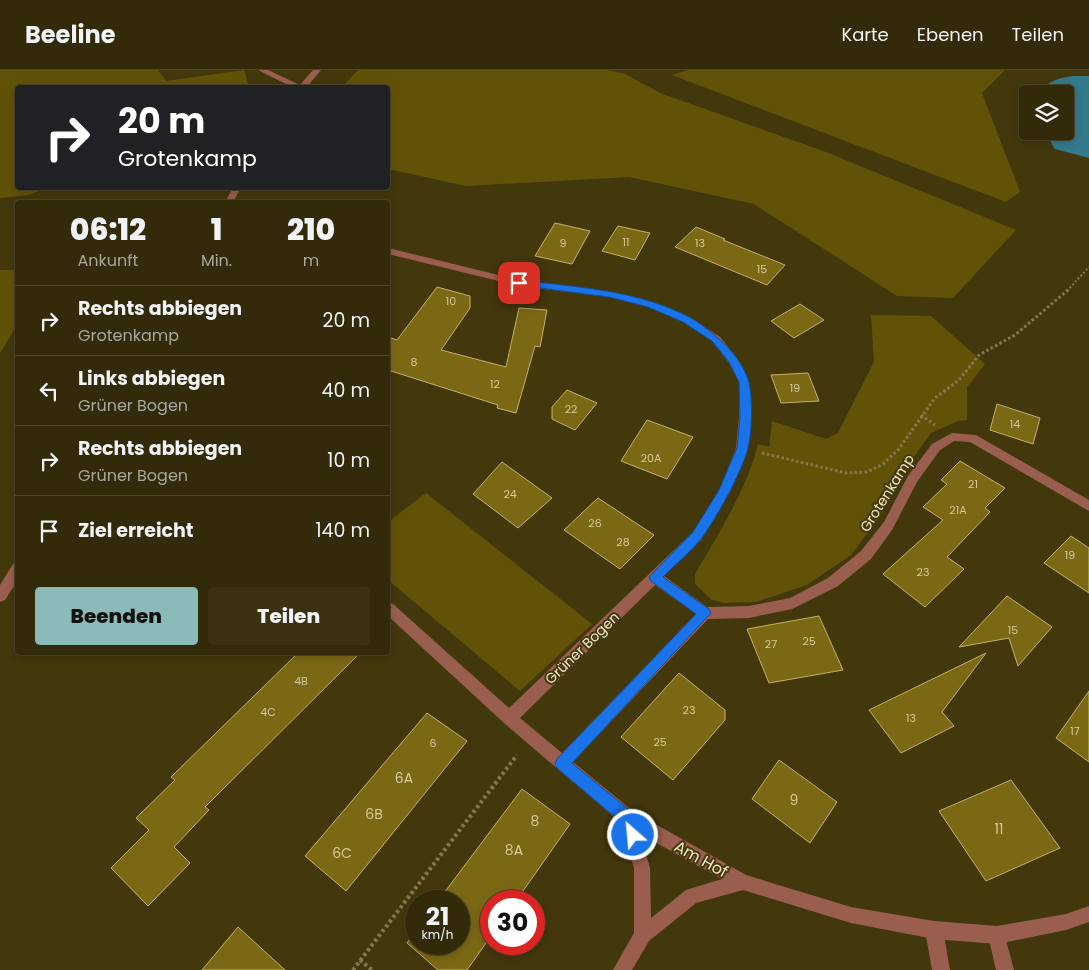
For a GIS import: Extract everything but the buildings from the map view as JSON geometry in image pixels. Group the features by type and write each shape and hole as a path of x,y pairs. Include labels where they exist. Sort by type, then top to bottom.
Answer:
{"street":[{"path":"262,70 294,85"},
{"path":"304,85 317,70"},
{"name":"Grüner Bogen","path":"390,251 519,283 609,294 651,305 686,320 716,339 733,361 744,382 745,417 742,448 724,492 697,536 509,718"},
{"name":"Grotenkamp","path":"705,613 749,612 792,603 833,582 866,555 888,526 912,479 936,447 952,437 972,438 1089,506"},
{"path":"0,596 15,573"},
{"path":"562,764 705,613 655,577"},
{"name":"Am Hof","path":"390,610 509,718 628,818 743,882 851,915 934,930 997,935 1066,922 1089,914"},
{"path":"628,818 642,868 643,935"},
{"path":"622,970 643,935 692,896 743,882"},
{"path":"934,930 941,970"},
{"path":"997,935 1005,970"}],"path":[{"path":"742,448 846,474 867,472 883,464 898,450 935,398 959,380 979,355 1016,335 1062,297 1089,267"},
{"path":"352,970 531,737"},
{"path":"360,960 372,970"}],"shaded area":[{"path":"0,70 158,70 166,81 244,70 248,85 15,85 15,190 43,190 28,195 0,198"},
{"path":"358,70 608,70 625,74 660,93 826,152 1016,230 953,298 897,296 754,204 629,177 466,186 390,169 390,85 344,85"},
{"path":"688,70 1005,70 982,93 1020,192 1006,202 672,75"},
{"path":"0,270 15,270 15,328 0,353"},
{"path":"871,315 931,316 985,364 967,387 967,420 958,421 931,433 913,458 881,515 851,555 807,585 756,602 724,603 712,600 695,584 695,574 739,494 758,444 769,447 772,421 826,439 838,433 874,362"},
{"path":"426,493 592,624 520,691 390,582 390,520"}],"water":[{"path":"1089,76 1089,158 1055,149 1050,140 1074,140 1074,85 1048,85 1063,78"}],"route":[{"path":"519,283 609,294 651,305 686,320 716,339 733,361 744,382 745,417 742,448 724,492 697,536 655,577 705,613 562,764 628,818 633,835"}]}
